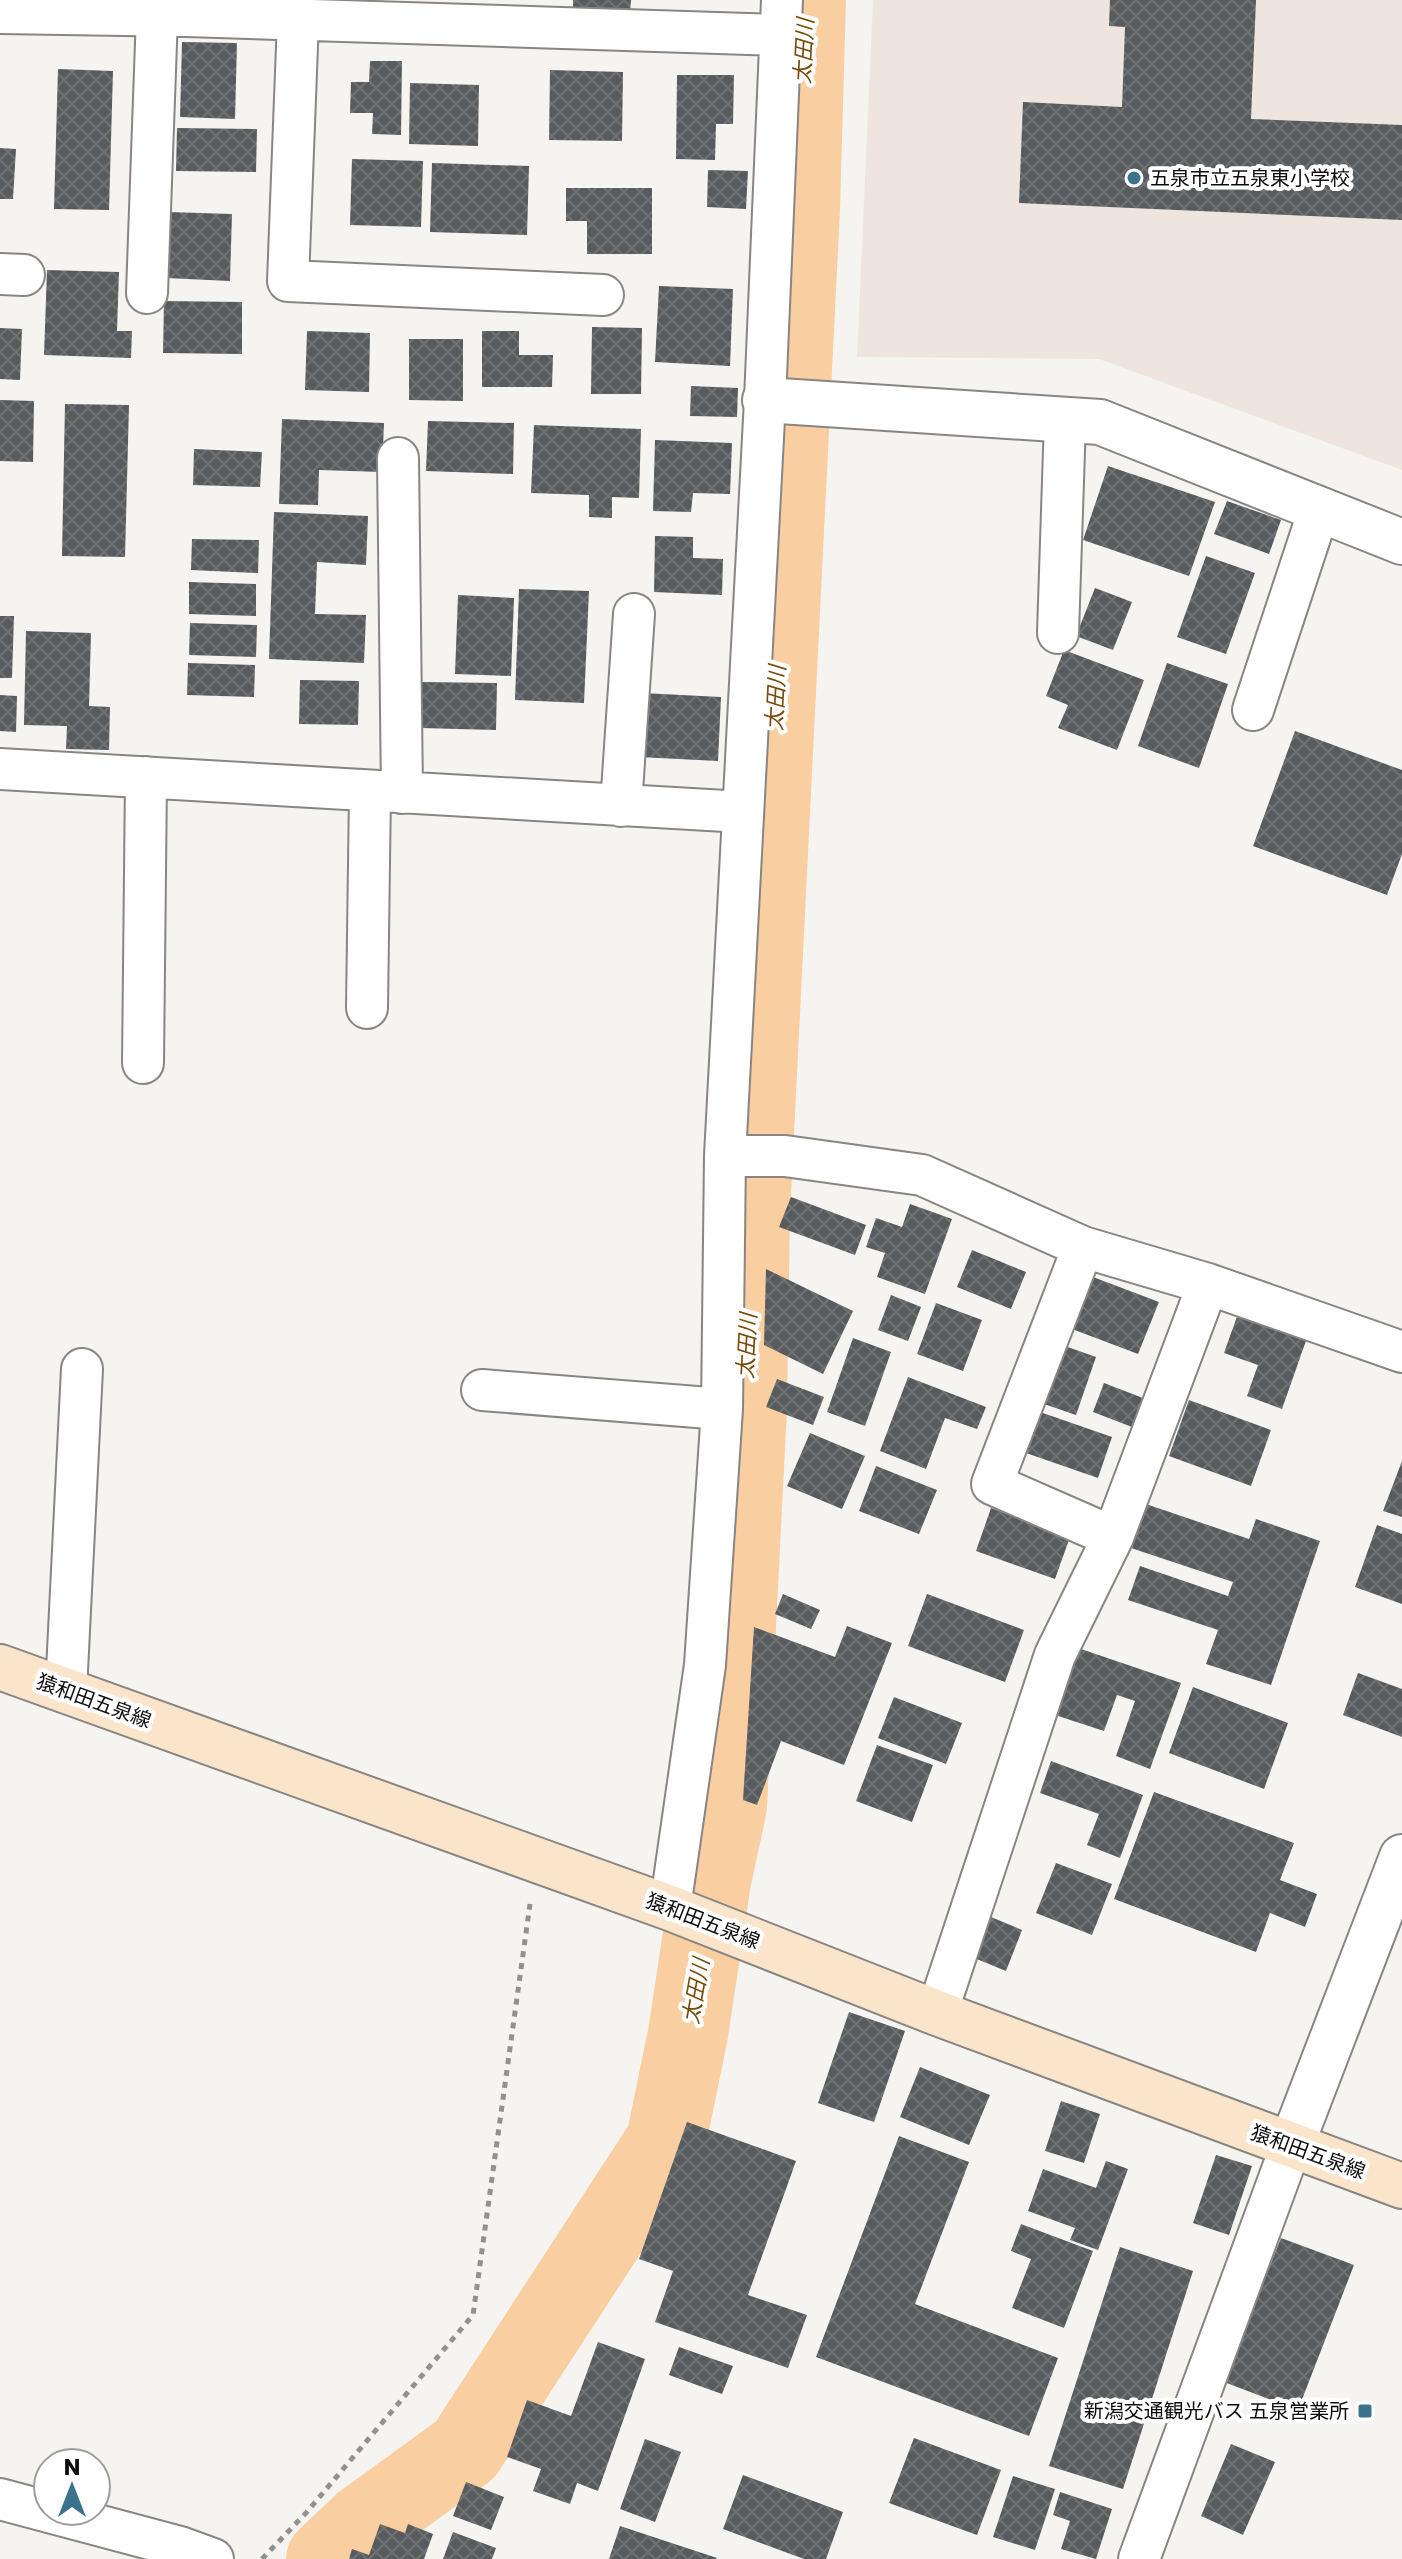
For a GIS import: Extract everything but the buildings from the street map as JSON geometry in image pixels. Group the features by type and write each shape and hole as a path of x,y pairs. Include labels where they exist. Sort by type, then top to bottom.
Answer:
{"main road":[{"name":"猿和田五泉線","path":"0,1667 670,1908 937,2013 1402,2186"}],"street":[{"path":"0,13 66,7 157,15 205,8 298,20 498,13 781,18 783,401 743,812 725,1156 722,1409 705,1665 670,1908"},
{"path":"147,293 157,15"},
{"path":"298,20 288,281 603,295"},
{"path":"783,401 1100,422 1402,542"},
{"path":"1058,633 1065,420"},
{"path":"367,1008 386,792 398,458"},
{"path":"1253,710 1319,510"},
{"path":"621,806 634,614"},
{"path":"0,769 743,812"},
{"path":"143,1063 146,777"},
{"path":"725,1156 785,1156 922,1175 1083,1247 1208,1284 1402,1352"},
{"path":"1083,1247 992,1484 1113,1537"},
{"path":"937,2013 1055,1655 1113,1537 1208,1284"},
{"path":"66,1691 82,1369"},
{"path":"482,1390 722,1409"},
{"path":"1139,2559 1291,2146 1402,1857"},
{"path":"0,2499 180,2547 213,2559"}],"path":[{"path":"262,2559 306,2513 473,2315 536,1860"}],"shaded area":[{"name":"五泉市立五泉東小学校","path":"873,0 1402,0 1402,470 1099,359 857,357"}],"waterway":[{"name":"太田川","path":"326,2559 363,2524 465,2450 666,2141 688,2034 711,1881 727,1806 747,1408 750,1214 800,209 806,0"}],"place":[{"name":"五泉市立五泉東小学校","path":"1134,178"},
{"name":"新潟交通観光バス 五泉営業所","path":"1365,2411"}]}
